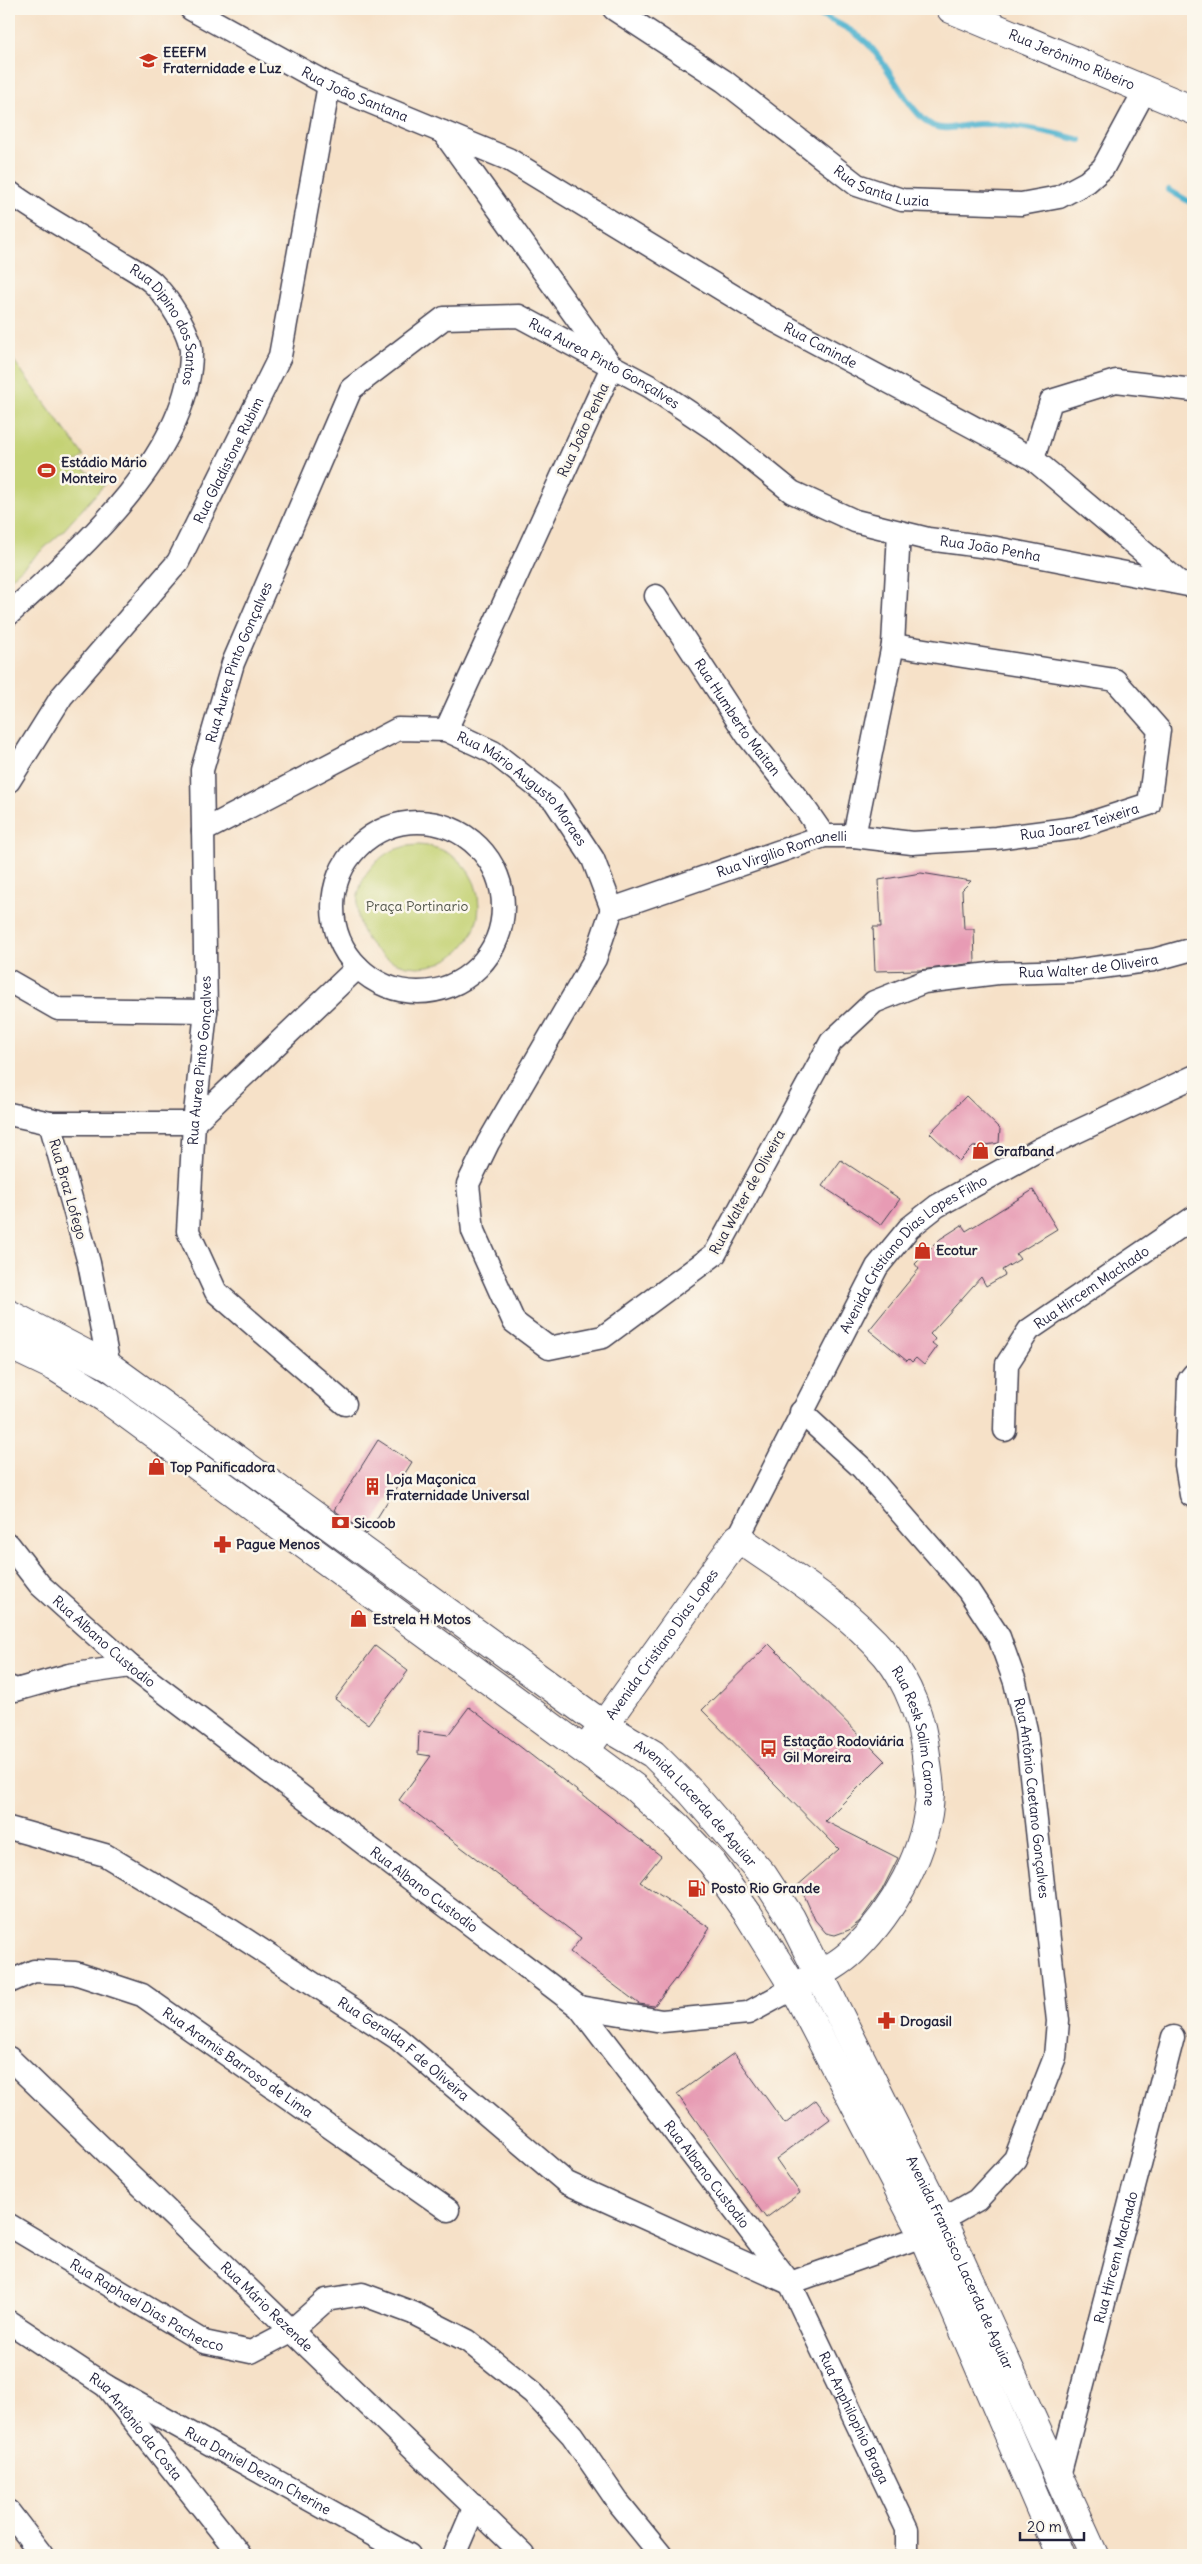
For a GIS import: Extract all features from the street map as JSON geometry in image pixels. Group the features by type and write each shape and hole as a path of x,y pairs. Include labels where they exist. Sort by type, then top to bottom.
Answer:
{"main road":[{"name":"Rua Jerônimo Ribeiro","path":"951,9 1146,88 1193,110"},
{"path":"9,1314 109,1366 602,1724"},
{"path":"9,1345 55,1367 106,1399 586,1752"},
{"name":"Avenida Cristiano Dias Lopes","path":"586,1752 602,1724 631,1689 738,1538"},
{"name":"Rua Resk Salim Carone","path":"738,1538 851,1618 881,1650 912,1697 924,1739 930,1793 922,1840 902,1885 877,1924 853,1951 819,1975 794,1988"},
{"name":"Avenida Lacerda de Aguiar","path":"602,1724 653,1754 733,1838 763,1875 791,1918 819,1975"},
{"name":"Avenida Lacerda de Aguiar","path":"586,1752 634,1787 677,1826 712,1863 758,1928 794,1988"},
{"name":"Avenida Francisco Lacerda de Aguiar","path":"819,1975 932,2228 1060,2555"},
{"name":"Avenida Francisco Lacerda de Aguiar","path":"794,1988 932,2228 1059,2476 1094,2555"}],"street":[{"name":"Rua João Santana","path":"191,9 329,85 442,132"},
{"name":"Rua Santa Luzia","path":"614,9 724,81 857,185 902,200 1020,204 1059,197 1087,182 1103,168 1146,88"},
{"name":"Rua Gladistone Rubim","path":"9,781 62,696 178,562 280,356 329,85"},
{"name":"Rua João Penha","path":"442,132 612,367 446,730"},
{"name":"Rua Caninde","path":"442,132 508,159 766,316 1033,459 1187,585"},
{"name":"Rua Dipino dos Santos","path":"9,192 152,282 179,318 191,350 184,399 171,434 124,500 60,568 9,614"},
{"name":"Rua Aurea Pinto Gonçalves","path":"345,1404 216,1292 188,1231 194,1123 206,1011 202,770 233,663 351,389 444,318 519,316 651,387 714,429 792,492"},
{"path":"1033,459 1051,401 1116,381 1193,390"},
{"name":"Rua João Penha","path":"792,492 855,521 898,532 1187,585"},
{"name":"Rua Virgilio Romanelli","path":"612,909 824,836 854,836 892,645 898,532"},
{"name":"Rua Humberto Maitan","path":"656,596 747,735 804,807 824,836"},
{"name":"Rua Joarez Teixeira","path":"854,836 912,843 996,838 1074,828 1149,804 1159,730 1115,680 892,645"},
{"name":"Rua Mário Augusto Moraes","path":"203,831 398,729 446,730 493,752 554,800 593,859 612,909"},
{"path":"415,821 443,825 468,838 488,858 500,883 503,911 498,939 483,963 461,981 435,991 407,992 381,984 358,967 342,944 334,917 335,889 345,862 364,841 388,827 415,821"},
{"name":"Rua Walter de Oliveira","path":"612,909 595,960 488,1142 468,1184 473,1231 514,1322 549,1348 603,1338 715,1254 831,1042 874,1002 924,982 998,973 1073,971 1153,960 1193,949"},
{"path":"194,1123 358,967"},
{"path":"9,981 58,1008 206,1011"},
{"name":"Avenida Cristiano Dias Lopes Filho","path":"738,1538 877,1267 909,1228 937,1206 1042,1148 1193,1077"},
{"path":"9,1114 50,1123"},
{"name":"Rua Braz Lofego","path":"109,1366 89,1263 50,1123 194,1123"},
{"name":"Rua Hircem Machado","path":"1005,1430 1007,1364 1028,1330 1193,1218"},
{"path":"1191,1495 1186,1465 1189,1380 1193,1374"},
{"name":"Rua Antônio Caetano Gonçalves","path":"790,2283 932,2228 977,2200 1015,2159 1055,2057 1058,2021 1026,1730 1015,1682 999,1637 968,1590 862,1468 801,1412"},
{"name":"Rua Albano Custodio","path":"9,1544 40,1585 130,1666 579,2007 790,2283"},
{"path":"9,1687 16,1690 69,1675 130,1666"},
{"name":"Rua Geralda F de Oliveira","path":"9,1828 105,1855 232,1931 397,2038 567,2183 790,2283"},
{"name":"Rua Aramis Barroso de Lima","path":"9,1982 34,1971 75,1973 142,1995 448,2210"},
{"path":"579,2007 662,2021 748,2012 794,1988"},
{"name":"Rua Hircem Machado","path":"1059,2476 1173,2037"},
{"name":"Rua Mário Rezende","path":"9,2058 524,2555"},
{"name":"Rua Raphael Dias Pachecco","path":"9,2225 204,2342 251,2352 291,2331 326,2300 362,2294 413,2313 468,2342 533,2393 572,2435 618,2502 660,2554"},
{"name":"Rua Anphilophio Braga","path":"790,2283 843,2390 907,2529 907,2555"},
{"name":"Rua Antônio da Costa","path":"9,2322 106,2386 240,2555"},
{"name":"Rua Daniel Dezan Cherine","path":"106,2386 409,2555"},
{"path":"454,2555 475,2506"},
{"path":"9,2512 42,2555"}],"green space":[{"name":"Estádio Mário Monteiro","path":"9,354 84,456 75,463 105,484 62,532 9,580"},
{"name":"Praça Portinario","path":"418,845 430,846 441,850 452,855 461,863 469,872 474,883 478,894 478,918 474,929 469,940 461,949 452,957 441,962 430,966 418,967 406,966 395,962 384,957 375,949 367,940 362,929 358,918 357,906 358,894 362,883 367,872 375,863 384,855 395,850 406,846"}],"building":[{"path":"921,873 971,881 962,890 964,929 974,929 975,963 920,970 875,971 873,927 881,927 879,880"},
{"path":"966,1096 1000,1129 999,1143 973,1147 959,1161 930,1133"},
{"path":"841,1160 900,1199 881,1225 822,1186"},
{"path":"1033,1190 1057,1229 1016,1254 1020,1259 1002,1270 1005,1275 986,1286 981,1277 930,1334 935,1339 932,1343 937,1347 924,1365 916,1358 912,1362 909,1359 907,1361 869,1330 919,1269 915,1264 940,1239 962,1225 966,1231"},
{"name":"Loja Maçonica Fraternidade Universal","path":"378,1440 412,1462 367,1534 334,1510"},
{"path":"769,1644 885,1761 825,1821 898,1858 882,1890 860,1921 849,1930 835,1935 826,1933 815,1920 804,1895 796,1887 839,1849 702,1710"},
{"path":"375,1646 408,1671 368,1724 335,1699"},
{"path":"469,1707 661,1856 640,1882 710,1928 676,1980 654,2006 639,2004 570,1952 581,1938 399,1800 431,1756 418,1754 419,1731 448,1735"},
{"path":"734,2053 785,2124 816,2100 830,2119 776,2159 800,2193 766,2218 677,2094"}],"waterway":[{"path":"804,9 845,27 867,43 883,63 907,100 924,120 933,126 950,128 974,124 1004,125 1043,131 1080,140"},
{"path":"1169,190 1193,204"}],"place":[{"name":"EEEFM Fraternidade e Luz","path":"149,60"},
{"name":"Estádio Mário Monteiro","path":"47,470"},
{"name":"Grafband","path":"980,1151"},
{"name":"Ecotur","path":"922,1250"},
{"name":"Top Panificadora","path":"156,1467"},
{"name":"Loja Maçonica Fraternidade Universal","path":"372,1487"},
{"name":"Sicoob","path":"340,1523"},
{"name":"Pague Menos","path":"222,1544"},
{"name":"Estrela H Motos","path":"359,1619"},
{"name":"Estação Rodoviária Gil Moreira","path":"769,1749"},
{"name":"Posto Rio Grande","path":"697,1888"},
{"name":"Drogasil","path":"886,2021"}]}
